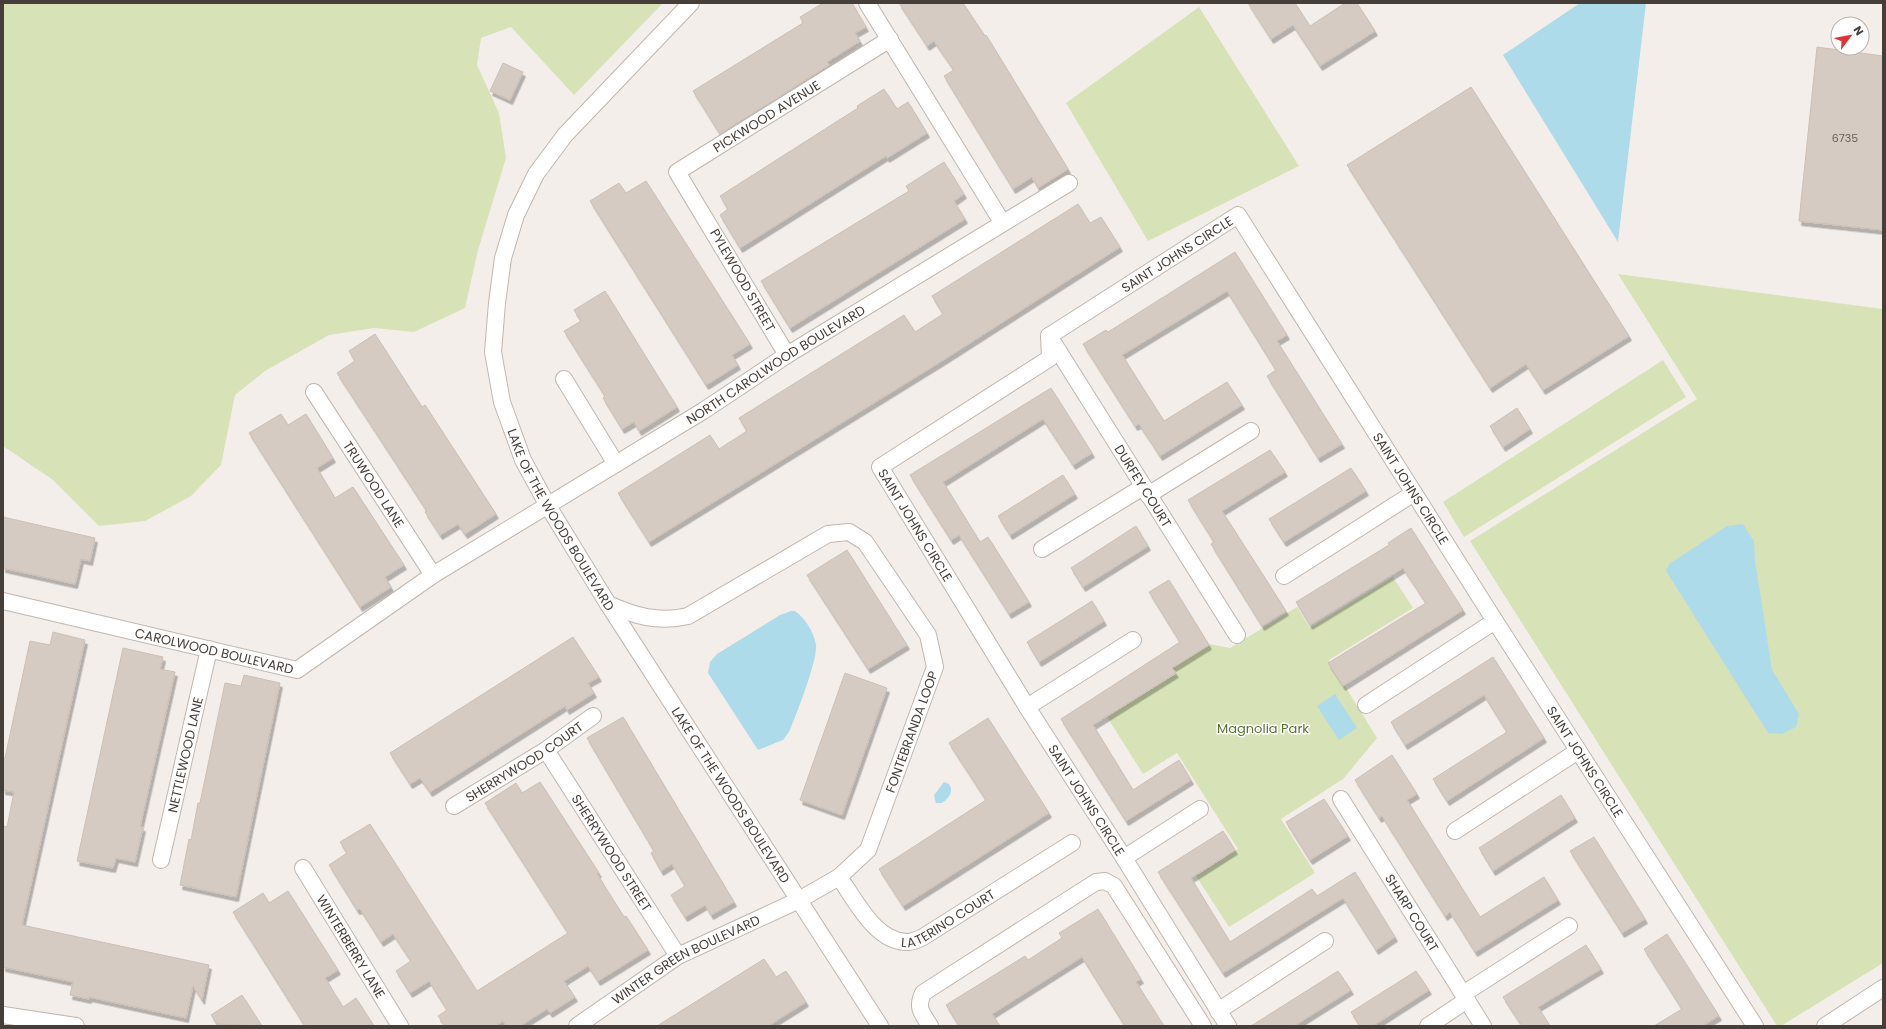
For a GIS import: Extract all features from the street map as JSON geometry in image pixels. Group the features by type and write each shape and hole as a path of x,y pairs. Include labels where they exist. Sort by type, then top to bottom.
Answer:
{"street":[{"name":"LAKE OF THE WOODS BOULEVARD","path":"691,3 566,135 536,174 516,215 503,258 497,303 493,352 502,402 523,460 548,506 608,604 880,1026"},
{"path":"867,3 1002,222"},
{"name":"PICKWOOD AVENUE","path":"699,205 677,172 890,39"},
{"name":"NORTH CAROLWOOD BOULEVARD","path":"548,506 703,411 787,355 1002,222 1069,183"},
{"name":"PYLEWOOD STREET","path":"699,205 787,355"},
{"name":"SAINT JOHNS CIRCLE","path":"1228,1026 1124,858 1027,707 880,467 1050,358 1049,336 1238,215 1495,622 1755,1026"},
{"name":"DURFEY COURT","path":"1049,336 1237,635"},
{"path":"564,379 616,464"},
{"name":"TRUWOOD LANE","path":"314,392 433,576"},
{"path":"1042,549 1251,431"},
{"path":"1284,576 1414,493"},
{"name":"CAROLWOOD BOULEVARD","path":"3,601 297,670 433,576 548,506"},
{"name":"FONTEBRANDA LOOP","path":"608,604 637,616 655,620 669,620 688,616 828,534 849,532 865,542 928,636 935,667 868,850 839,878 799,900"},
{"path":"1366,705 1495,622"},
{"path":"1027,707 1133,640"},
{"name":"NETTLEWOOD LANE","path":"161,860 209,649"},
{"name":"SHERRYWOOD COURT","path":"454,806 546,750 593,716"},
{"name":"SHERRYWOOD STREET","path":"546,750 678,956"},
{"path":"1455,831 1578,751"},
{"name":"SHARP COURT","path":"1341,799 1484,1026"},
{"path":"1124,858 1200,809"},
{"name":"LATERINO COURT","path":"839,878 878,931 892,939 909,942 923,937 1072,843"},
{"name":"WINTERBERRY LANE","path":"303,868 400,1026"},
{"path":"930,1026 920,1010 919,1002 923,993 1096,882 1105,881 1114,886 1203,1026"},
{"name":"WINTER GREEN BOULEVARD","path":"577,1026 678,956 799,900"},
{"path":"1428,1026 1465,997 1569,926"},
{"path":"1218,1011 1326,942"},
{"path":"1825,1026 1883,988"},
{"path":"3,1015 65,1025"}],"green space":[{"path":"3,3 663,3 574,95 511,27 481,38 477,65 499,113 506,158 478,250 465,308 414,332 374,328 329,335 265,371 235,395 221,465 191,496 145,521 99,526 53,480 3,446"},
{"path":"1199,7 1299,166 1148,241 1066,103"},
{"path":"1618,274 1883,309 1883,963 1781,1026 1777,1026 1470,541 1697,399"},
{"path":"1663,360 1686,397 1464,537 1443,502"},
{"name":"Magnolia Park","path":"1393,577 1413,608 1329,660 1377,738 1343,779 1281,819 1315,873 1229,927 1196,876 1238,849 1177,753 1143,774 1107,717 1176,674 1172,668 1209,644 1230,648 1297,607 1310,628"}],"water":[{"path":"1580,3 1646,3 1618,242 1503,55"},
{"path":"1743,524 1754,541 1755,560 1772,670 1799,714 1796,727 1782,734 1768,733 1666,571 1669,564 1727,526"},
{"path":"795,611 802,617 813,635 816,645 814,662 806,688 789,732 783,740 758,750 708,673 710,662 717,654 780,615"},
{"path":"1335,694 1357,728 1339,740 1317,706"},
{"path":"944,782 949,784 951,790 950,795 942,803 936,803 934,795"}],"building":[{"path":"823,3 852,3 866,27 855,33 860,41 827,62 829,65 720,134 693,91 803,23 800,17"},
{"path":"899,3 963,3 985,36 986,35 1068,169 1038,188 1032,177 1013,189 944,76 954,70 934,41 927,46"},
{"path":"1248,3 1295,3 1310,26 1345,3 1357,3 1375,31 1320,66 1293,25 1271,39"},
{"path":"1817,47 1830,49 1830,56 1870,56 1870,54 1883,56 1883,230 1799,221"},
{"path":"503,63 523,72 510,100 490,91"},
{"path":"1471,87 1629,336 1543,390 1526,364 1490,388 1347,165"},
{"path":"884,89 897,109 908,102 927,133 887,158 886,156 740,248 720,215 728,209 720,196 858,108 857,106"},
{"path":"944,162 964,194 954,201 965,219 790,328 761,281 909,191 906,186"},
{"path":"646,181 750,344 732,355 738,365 706,385 590,201 619,183 626,193"},
{"path":"1078,204 1090,223 1101,217 1120,247 945,359 649,542 618,493 710,435 719,449 747,431 739,418 904,315 915,332 943,314 932,296"},
{"path":"1235,252 1287,335 1277,341 1342,444 1318,458 1267,376 1276,370 1227,291 1122,355 1164,421 1227,382 1242,405 1160,456 1139,424 1135,426 1083,344 1106,330 1108,332"},
{"path":"605,291 677,407 639,431 634,422 622,429 603,398 605,396 564,331 581,321 574,310"},
{"path":"375,334 422,407 425,405 496,514 465,534 458,524 440,535 425,512 427,511 337,373 355,361 349,351"},
{"path":"1051,388 1092,453 1073,465 1043,419 943,482 980,542 988,537 1029,602 1009,614 959,535 951,540 910,475"},
{"path":"1517,408 1530,429 1503,447 1490,426"},
{"path":"281,414 288,425 306,414 333,458 317,468 335,498 353,487 404,565 385,577 391,587 360,607 249,433"},
{"path":"1270,450 1285,472 1222,511 1286,611 1262,626 1211,544 1214,542 1188,500"},
{"path":"1351,468 1366,491 1284,542 1269,519"},
{"path":"1063,475 1075,494 1010,535 998,516"},
{"path":"3,517 95,538 90,561 81,559 75,584 3,568"},
{"path":"1136,526 1148,546 1083,587 1071,568"},
{"path":"1411,528 1463,610 1343,686 1328,663 1426,603 1403,568 1310,625 1296,602 1389,545 1388,543"},
{"path":"847,550 907,645 868,669 807,575"},
{"path":"1169,580 1209,645 1172,668 1176,673 1093,725 1133,790 1179,760 1191,780 1126,821 1061,719 1180,642 1149,592"},
{"path":"1092,601 1104,621 1039,662 1027,642"},
{"path":"53,632 85,640 22,925 209,965 202,1000 193,986 186,1018 89,997 89,999 70,995 73,982 3,967 3,826 7,827 14,792 3,790 3,758 5,758 30,641 50,645"},
{"path":"573,637 599,677 588,683 594,693 567,710 565,706 430,792 420,778 410,784 390,753"},
{"path":"123,648 163,657 160,669 175,672 140,827 143,827 135,862 116,858 113,868 77,861"},
{"path":"1493,657 1544,738 1447,801 1433,779 1507,732 1484,695 1405,745 1391,722"},
{"path":"845,673 887,688 842,815 800,800"},
{"path":"244,675 280,683 236,897 180,885 189,839 191,840 198,803 200,803 225,683 241,686"},
{"path":"623,717 734,902 711,915 705,905 685,917 671,895 685,886 672,864 661,871 651,853 654,851 587,738"},
{"path":"988,718 1049,813 903,906 879,869 986,800 949,743"},
{"path":"1392,755 1417,794 1407,800 1480,917 1544,877 1558,900 1475,952 1450,912 1445,916 1382,816 1379,818 1355,780"},
{"path":"540,782 599,873 597,874 624,917 626,916 648,950 598,981 588,966 564,981 575,997 550,1013 547,1009 520,1026 506,1026 503,1021 495,1026 445,1026 438,1016 447,1010 429,981 410,993 396,971 411,961 393,934 381,942 360,909 357,910 329,865 347,853 340,842 370,824 477,991 568,933 485,803 516,783 522,793"},
{"path":"1561,795 1575,818 1493,871 1479,848"},
{"path":"1324,799 1348,836 1310,860 1286,822"},
{"path":"1223,831 1235,850 1191,878 1230,942 1312,889 1317,896 1355,872 1395,937 1376,950 1343,898 1223,973 1158,872"},
{"path":"1594,837 1645,919 1622,933 1570,851"},
{"path":"288,891 338,970 325,978 343,1007 356,998 374,1026 305,1026 233,912 263,893 269,903"},
{"path":"1098,909 1141,979 1136,982 1164,1026 1125,1026 1082,957 992,1014 1000,1026 959,1026 946,1005 1025,956 1028,960 1062,938 1059,933"},
{"path":"1667,934 1719,1016 1702,1026 1654,1026 1682,1009 1644,949"},
{"path":"1586,945 1601,969 1538,1007 1550,1026 1522,1026 1503,997"},
{"path":"764,959 776,977 786,971 806,1002 768,1026 657,1026"},
{"path":"1338,971 1351,990 1294,1026 1251,1026"},
{"path":"1416,971 1429,990 1373,1026 1360,1026 1351,1012"},
{"path":"242,995 262,1026 217,1024 211,1015"}]}
